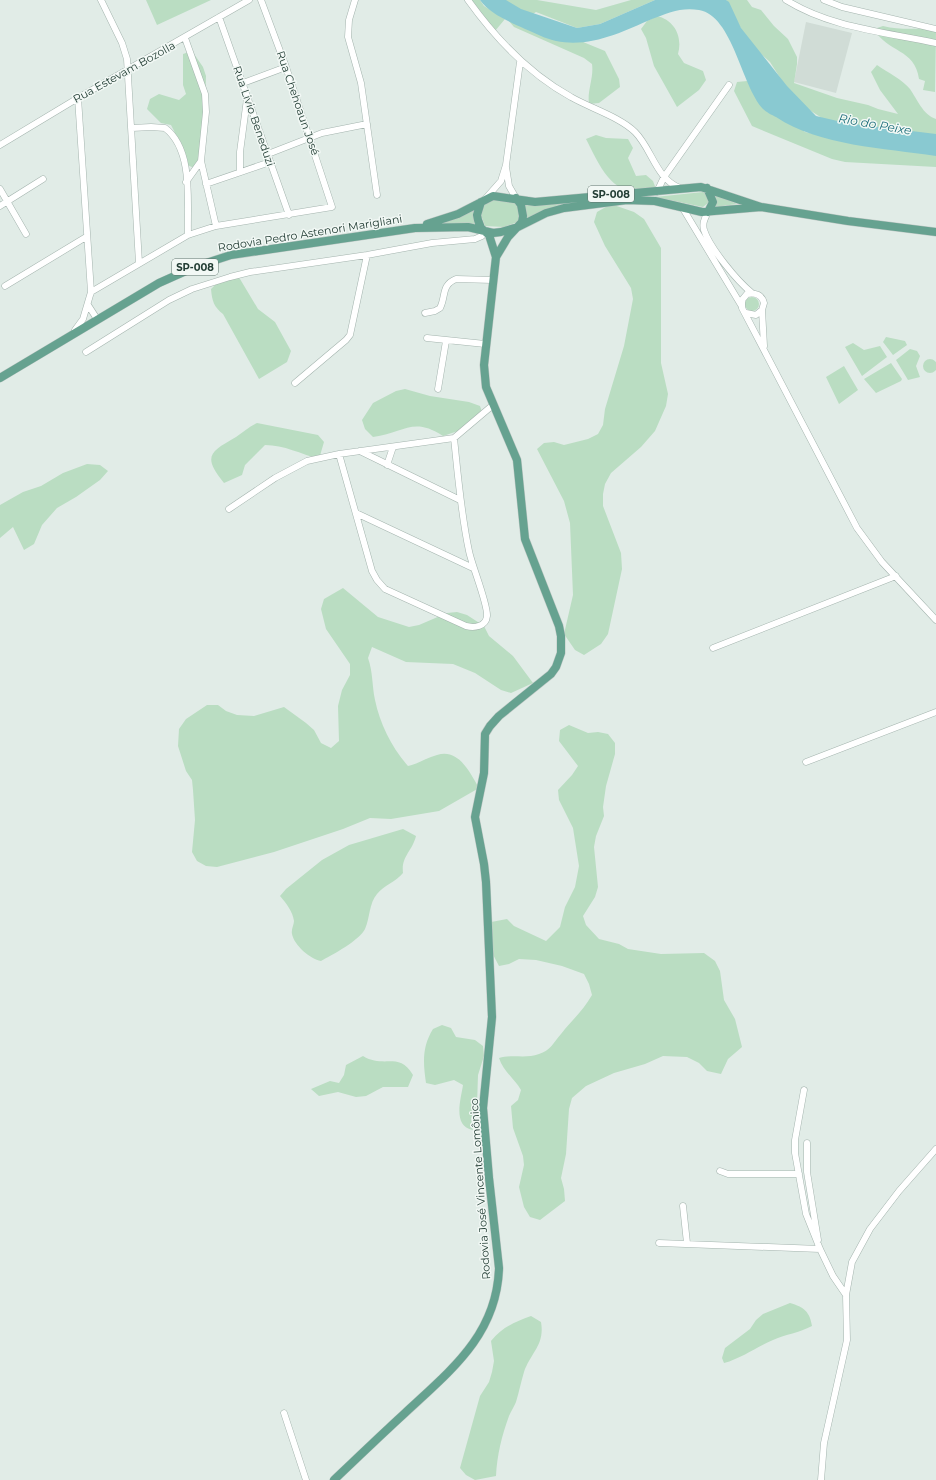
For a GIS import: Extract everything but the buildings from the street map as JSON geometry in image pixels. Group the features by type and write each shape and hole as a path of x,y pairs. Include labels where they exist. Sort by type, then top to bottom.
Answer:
{"main road":[{"name":"SP-008","path":"516,198 535,202 627,193 707,188 720,194 761,206 848,221 936,232"},
{"path":"707,188 712,202 708,212"},
{"name":"Rodovia Pedro Astenori Marigliani","path":"415,228 458,214 494,196 516,198"},
{"path":"516,198 521,204 523,216 522,222 518,227"},
{"name":"SP-008","path":"518,227 554,210 590,204 644,200 682,207 693,211 708,212 732,208 761,206"},
{"path":"481,202 477,215 481,228 486,231"},
{"name":"Rodovia Pedro Astenori Marigliani","path":"0,378 97,319 160,284 212,261 250,252 415,228 468,227 500,232 518,227"},
{"name":"Rodovia José Vincente Lomônico","path":"496,257 508,238 518,227"},
{"name":"Rodovia José Vincente Lomônico","path":"334,1480 457,1365 488,1321 496,1301 499,1282 499,1268 483,1108 492,1018 486,882 475,817 484,772 486,734 490,726 499,716 551,674 559,660 562,644 559,626 525,539 519,471 514,451 493,405 484,374 485,344 496,257 490,235 486,231"}],"street":[{"path":"101,0 126,52 132,128 139,263"},
{"name":"Rua Estevam Bozolla","path":"0,145 78,98 249,0"},
{"name":"Rua Chehoaun José","path":"261,0 310,137 332,207 289,215"},
{"path":"355,0 349,20 348,37 360,75 377,195"},
{"path":"468,0 497,38 520,62 565,94 634,131 645,144 664,177 669,183 683,190"},
{"path":"786,0 808,13 829,20 936,43"},
{"path":"824,0 842,7 936,29"},
{"name":"Rua Livio Beneduzi","path":"219,17 289,215"},
{"path":"185,38 205,94 206,112 201,161 216,226"},
{"path":"481,202 497,187 506,165 520,62"},
{"path":"243,82 286,68"},
{"path":"657,192 664,177 729,85"},
{"path":"70,335 80,326 88,305 90,292 78,98"},
{"path":"240,172 240,152 247,98"},
{"path":"268,154 301,142 310,137 367,124"},
{"path":"132,128 159,127 170,132 182,153 185,164 188,235"},
{"path":"186,182 201,161"},
{"path":"206,184 270,162"},
{"path":"506,165 509,186 516,198"},
{"path":"0,206 43,179"},
{"path":"0,189 26,234"},
{"path":"682,207 746,313 856,528 866,542 935,618"},
{"path":"708,212 704,219 707,236 734,277 752,293 759,295 763,300 762,310 765,350"},
{"path":"90,292 188,235 216,226 289,215"},
{"path":"86,352 169,300 211,282 250,272 367,255 432,243 475,239 482,236 486,231"},
{"path":"5,286 86,237"},
{"path":"295,384 343,343 350,335 367,255"},
{"path":"425,313 435,311 440,308 445,288 451,281 456,279 493,280"},
{"path":"741,304 744,297 752,293"},
{"path":"88,305 97,319"},
{"path":"746,313 753,315 762,310"},
{"path":"427,338 485,344"},
{"path":"438,389 446,341"},
{"path":"229,509 298,464 339,454 454,438 493,405"},
{"path":"339,454 372,571 381,585 466,626 474,628 482,625 487,617 487,609 473,568 460,500 454,438"},
{"path":"387,465 394,447"},
{"path":"360,451 460,500"},
{"path":"356,513 473,568"},
{"path":"714,648 896,576"},
{"path":"806,762 936,712"},
{"path":"804,1090 795,1140 795,1153 806,1214 819,1246 834,1276 846,1295"},
{"path":"807,1143 807,1172 819,1246"},
{"path":"821,1480 824,1443 847,1340 846,1295 852,1262 870,1229 899,1190 936,1149"},
{"path":"720,1171 728,1174 799,1174"},
{"path":"683,1206 687,1243"},
{"path":"659,1243 819,1246"},
{"path":"284,1413 306,1480"}],"shaded area":[{"path":"806,22 852,33 836,93 794,82"}],"green space":[{"path":"146,0 211,0 157,25"},
{"path":"471,0 480,0 484,6 505,19 495,31"},
{"path":"499,0 537,0 596,10 631,0 655,0 600,24 577,28 536,12 530,16"},
{"path":"726,0 747,0 752,7 761,10 774,26 788,39 797,57 794,83 837,98 898,114 880,90 871,72 877,65 903,82 910,89 927,114 936,119 936,167 845,162 832,159 752,126 734,91 737,82 747,81 776,109 805,132 827,137 825,120 808,109 786,87 770,62 748,42"},
{"path":"657,16 668,21 676,30 679,41 678,54 684,63 703,71 706,80 699,90 677,107 654,66 646,38 641,29 647,21"},
{"path":"508,20 549,28 605,51 619,79 620,87 599,103 589,104 592,64 584,58 514,27"},
{"path":"883,26 936,30 935,92 923,90 925,81 919,79 912,61 886,43 874,29"},
{"path":"192,51 203,67 206,76 204,144 197,169 182,163 176,136 171,125 161,123 147,109 150,99 159,94 179,100 186,94 183,85 183,54"},
{"path":"596,135 606,138 628,139 633,148 628,158 636,176 646,175 653,181 656,189 635,193 618,186 611,180 599,164 586,139"},
{"path":"703,192 706,194 709,202 703,207 655,197"},
{"path":"716,195 737,204 715,207"},
{"path":"493,199 516,203 519,214 518,222 504,227 485,226 481,215 484,205"},
{"path":"565,203 544,210 525,220 525,204"},
{"path":"611,204 634,212 644,219 661,248 661,363 668,394 666,406 655,431 641,447 611,473 605,484 603,506 621,553 622,569 608,634 601,644 584,655 575,650 564,634 573,595 570,523 564,501 537,449 544,443 554,442 564,445 588,439 598,434 603,425 605,409 624,346 633,299 631,288 605,246 594,222 597,212"},
{"path":"475,209 477,225 438,224"},
{"path":"233,273 240,279 258,309 275,322 291,351 287,362 259,379 223,314 217,309 212,297 211,289 224,276"},
{"path":"752,297 757,299 759,304 757,309 752,311 747,309 745,304 747,299"},
{"path":"886,337 905,341 907,345 893,355 883,342"},
{"path":"853,343 864,350 880,346 887,357 862,376 845,347"},
{"path":"910,349 917,351 920,356 916,366 920,377 908,380 896,360"},
{"path":"927,359 933,359 937,363 937,369 933,373 927,373 923,369 923,363"},
{"path":"891,363 902,379 901,381 876,393 864,379"},
{"path":"844,366 858,390 839,404 826,377"},
{"path":"405,389 430,396 469,402 480,406 483,415 467,428 443,436 433,430 416,426 373,437 365,429 362,420 373,403 396,391"},
{"path":"257,423 318,435 324,442 319,459 286,448 265,445 245,465 242,475 224,483 213,467 211,461 212,456 220,447"},
{"path":"87,464 100,465 108,471 100,480 57,508 42,525 34,544 24,550 13,527 0,538 0,505 23,492 41,486 63,473"},
{"path":"343,588 378,617 409,627 419,625 447,613 457,612 467,615 484,626 489,636 513,656 533,683 511,693 501,690 475,673 453,664 406,662 372,647 368,658 371,668 377,709 387,735 402,759 408,766 437,755 452,755 458,758 468,769 479,788 439,811 391,819 370,818 343,829 274,852 217,867 206,866 197,861 192,852 195,820 192,780 186,771 178,746 179,729 186,719 207,705 218,705 226,711 237,715 254,716 284,707 314,730 321,743 331,748 339,741 338,706 342,690 350,675 350,664 326,629 321,609 324,599"},
{"path":"569,725 588,733 598,732 608,734 615,743 615,754 606,786 603,807 604,816 596,836 594,847 598,887 595,897 583,916 586,925 599,939 619,944 628,949 661,954 704,953 715,961 720,971 724,1000 735,1019 742,1047 728,1059 721,1074 707,1071 699,1063 687,1057 663,1056 645,1064 614,1073 586,1086 572,1098 569,1109 566,1154 561,1178 565,1201 540,1220 530,1217 524,1207 519,1187 524,1165 523,1156 513,1128 511,1106 518,1100 521,1090 503,1067 499,1058 534,1055 546,1051 552,1046 581,1011 592,995 584,974 562,966 536,960 519,959 509,964 499,966 488,945 486,923 507,919 514,926 546,941 560,927 565,907 575,887 579,866 573,828 559,800 558,790 578,766 559,741 560,730"},
{"path":"403,829 416,836 405,858 403,873 383,888 374,898 367,925 358,938 321,961 312,957 299,947 293,938 292,929 294,923 292,914 280,896 286,889 322,860 349,845"},
{"path":"442,1025 451,1028 456,1037 475,1040 483,1046 484,1056 478,1075 477,1105 471,1119 473,1130 466,1127 460,1118 459,1111 463,1085 454,1080 435,1085 426,1083 424,1068 425,1048 433,1029"},
{"path":"363,1056 371,1060 397,1062 408,1068 413,1075 408,1087 383,1087 366,1096 356,1097 338,1092 319,1096 311,1089 330,1081 339,1083 344,1075 346,1065"},
{"path":"790,1303 803,1308 806,1311 810,1317 812,1326 773,1340 724,1363 722,1358 725,1348 750,1329 756,1320 763,1314"},
{"path":"531,1316 541,1322 541,1337 537,1348 524,1372 516,1402 506,1423 499,1453 496,1476 475,1480 466,1475 460,1468 480,1396 489,1382 492,1372 494,1361 491,1341 504,1329"}],"water":[{"path":"480,0 506,0 521,9 577,28 600,24 655,0 726,0 729,2 741,28 787,86 816,116 846,123 936,134 936,156 874,148 832,140 793,127 767,112 755,98 736,53 720,25 711,15 699,10 686,9 675,11 606,38 593,41 569,43 548,39 513,23 489,9"}],"water label":[{"name":"Rio do Peixe","path":"875,124"}]}
